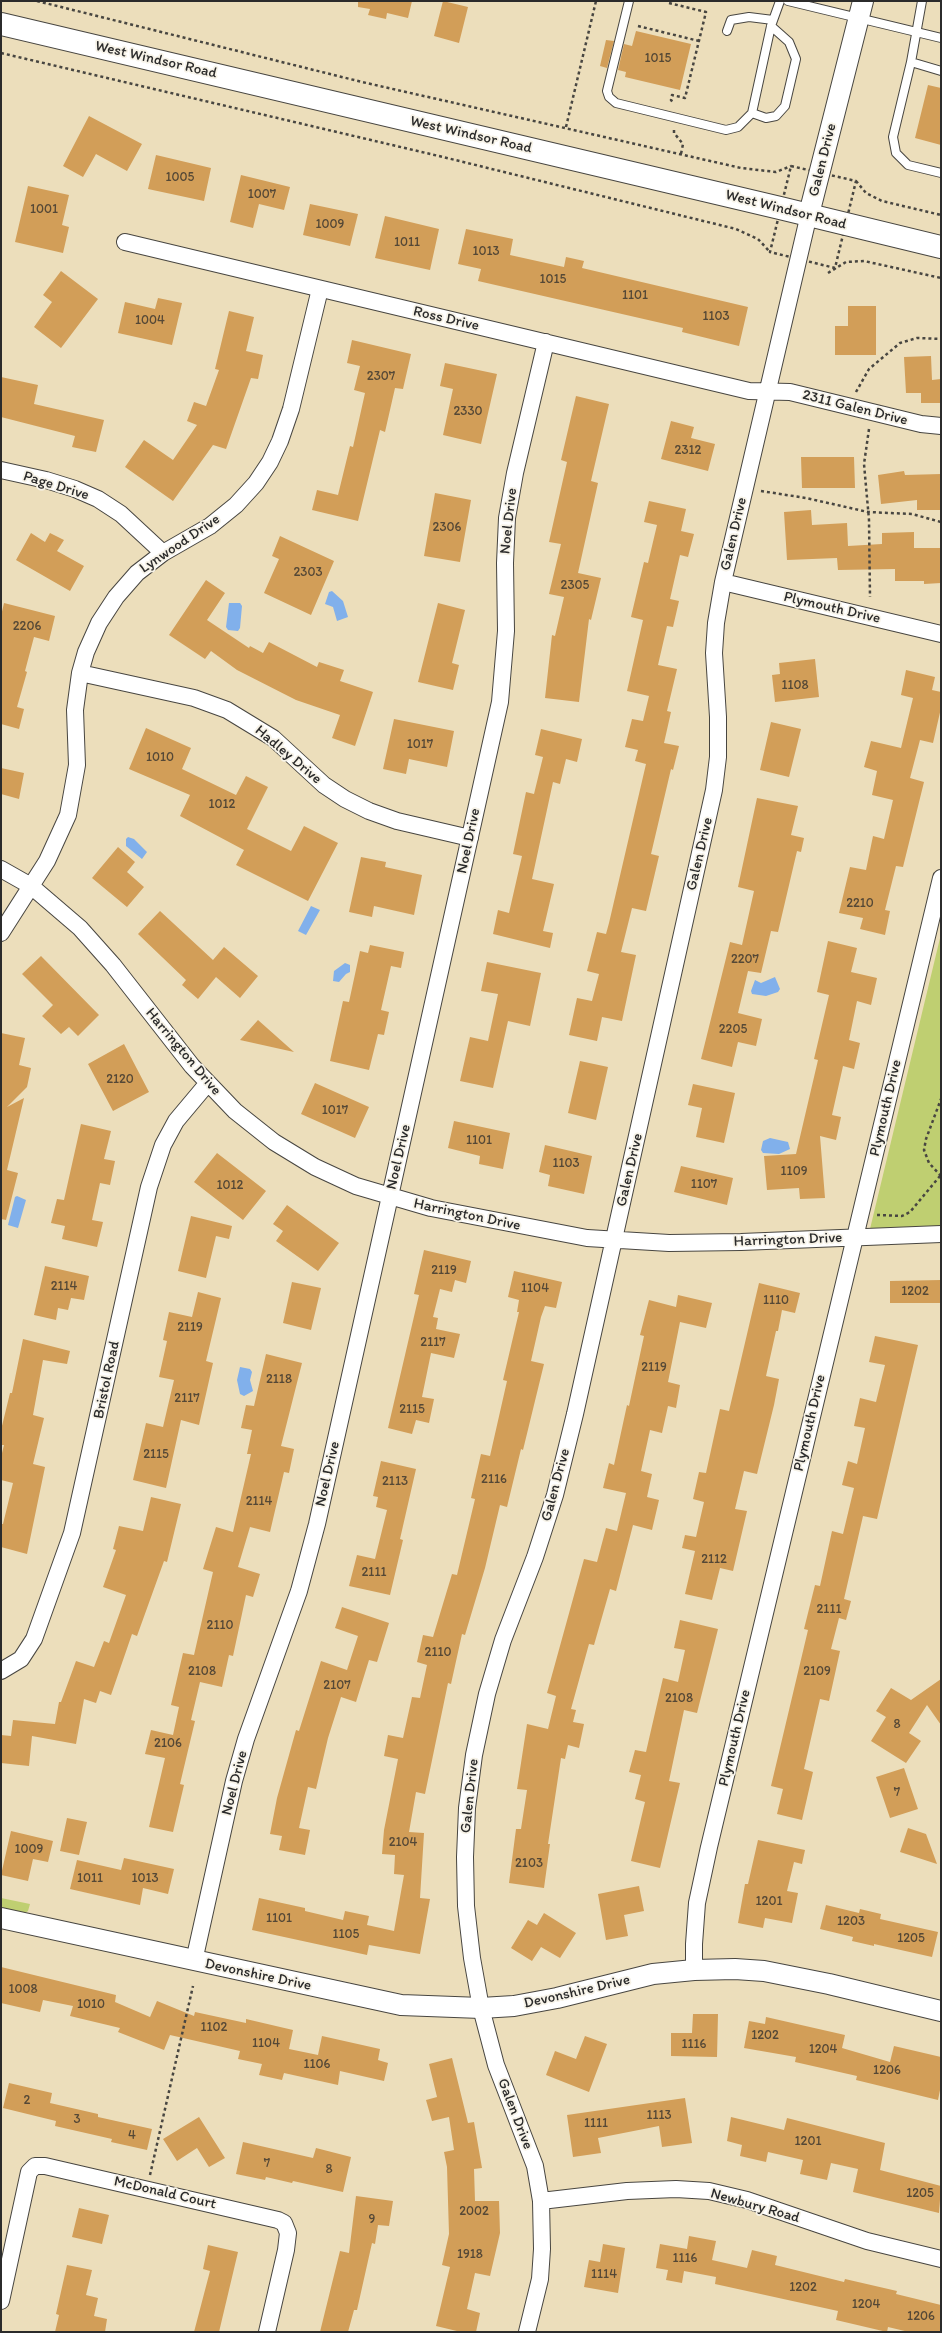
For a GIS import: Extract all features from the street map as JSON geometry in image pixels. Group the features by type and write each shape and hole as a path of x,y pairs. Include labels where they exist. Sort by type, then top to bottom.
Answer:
{"main road":[{"name":"West Windsor Road","path":"1,24 809,214 941,247"}],"street":[{"name":"Galen Drive","path":"527,2332 540,2279 542,2249 541,2201 535,2166 496,2065 481,2008 472,1958 466,1906 465,1857 467,1808 474,1755 487,1694 501,1648 535,1557 555,1495 614,1240 714,790 718,757 714,653 716,623 723,582 809,214 860,9"},
{"name":"Ross Drive","path":"125,242 749,391 768,391"},
{"name":"Lynwood Drive","path":"1,933 54,850 68,815 77,765 75,710 80,673 86,652 99,623 116,597 137,573 163,553 210,526 236,505 256,483 270,462 280,441 291,410 320,289"},
{"name":"Noel Drive","path":"194,1961 234,1781 246,1739 299,1592 317,1524 500,702 505,664 505,563 507,518 515,473 546,342"},
{"name":"2311 Galen Drive","path":"768,391 790,392 921,424 941,426"},
{"name":"Page Drive","path":"1,470 46,480 75,489 98,499 121,514 163,553"},
{"name":"Plymouth Drive","path":"723,582 941,634"},
{"name":"Hadley Drive","path":"80,673 194,698 227,710 273,738 324,785 345,799 369,811 397,821 470,838"},
{"name":"Harrington Drive","path":"1,869 30,886 80,928 113,965 208,1084 235,1111 274,1142 315,1167 356,1186 390,1197 538,1230 614,1240 669,1243 741,1242 941,1234"},
{"name":"Plymouth Drive","path":"694,1970 697,1902 709,1847 941,878"},
{"name":"Bristol Road","path":"1,1671 21,1660 34,1639 72,1533 149,1187 163,1145 176,1120 208,1084"},
{"name":"Devonshire Drive","path":"1,1918 401,2005 481,2008 514,2006 557,1998 653,1974 694,1970 764,1971 829,1984 941,2011"},
{"name":"McDonald Court","path":"1,2301 29,2172 35,2166 77,2172 278,2220 284,2223 288,2233 286,2250 267,2332"},
{"name":"Newbury Road","path":"541,2201 634,2191 676,2189 709,2192 747,2200 867,2241 941,2260"}],"lane":[{"path":"629,1 607,90 609,97 616,103 726,130 738,128 752,112 772,23 780,1"},
{"path":"788,1 860,9 916,32 941,38"},
{"path":"922,1 911,62 892,137 896,153 908,164 941,173"},
{"path":"727,31 731,20 749,17 772,23 789,42 796,59 785,106 776,116 766,118 752,112"},
{"path":"911,62 941,71"}],"path":[{"path":"37,1 362,82 763,172 776,172 791,166 801,168"},
{"path":"566,127 596,1"},
{"path":"669,3 706,12 684,98 672,95 671,100 678,107"},
{"path":"638,26 699,41"},
{"path":"1,54 428,153 736,229 758,239 770,252 782,256"},
{"path":"676,124 674,133 683,144 681,154"},
{"path":"788,177 791,166"},
{"path":"845,177 856,181 866,193 882,201 941,215"},
{"path":"852,192 856,181"},
{"path":"770,252 773,242"},
{"path":"835,268 837,257"},
{"path":"828,273 846,262 864,261 941,278"},
{"path":"822,265 835,268"},
{"path":"856,394 869,368 900,342 917,338 941,340"},
{"path":"869,426 864,464 868,512 870,597"},
{"path":"758,491 806,498 868,512 912,514 941,522"},
{"path":"878,1215 902,1216 910,1212 940,1176 928,1163 924,1150 926,1139 941,1099"},
{"path":"150,2176 193,1986"}],"green space":[{"path":"941,934 941,1226 870,1229"},
{"path":"1,1898 30,1904 28,1911 25,1913 1,1908"}],"water":[{"path":"332,591 343,601 348,617 337,621 333,607 325,604 329,592"},
{"path":"229,603 240,603 242,606 240,628 238,631 228,630 226,627"},
{"path":"128,837 134,839 147,852 142,859 126,846 126,839"},
{"path":"311,906 320,910 306,935 298,931"},
{"path":"345,963 350,965 350,972 346,974 339,982 333,981 334,971"},
{"path":"775,977 780,989 778,992 766,996 752,994 751,991 755,980 761,983"},
{"path":"770,1138 788,1142 790,1149 779,1154 763,1153 761,1150 763,1141"},
{"path":"17,1196 26,1200 18,1228 8,1225 15,1197"},
{"path":"240,1367 250,1369 252,1372 250,1380 253,1391 244,1396 240,1394 237,1380"}],"building":[{"path":"358,1 412,1 408,18 387,13 386,19 368,15 370,9 358,7"},
{"path":"443,1 468,7 459,43 434,36"},
{"path":"636,31 691,44 680,90 625,77 626,72 618,70 624,44 632,46"},
{"path":"606,40 614,41 607,68 600,66"},
{"path":"928,85 941,88 941,145 915,138"},
{"path":"89,116 142,144 127,171 96,154 83,177 63,166"},
{"path":"156,155 211,168 204,201 148,189"},
{"path":"241,175 290,187 284,210 259,204 253,228 230,222"},
{"path":"28,186 69,195 62,225 69,227 63,253 15,242"},
{"path":"310,204 358,214 350,246 303,235"},
{"path":"385,216 439,229 430,270 375,258"},
{"path":"466,229 513,239 510,255 564,267 566,257 584,261 582,268 748,307 739,346 682,332 683,328 478,281 481,269 458,264"},
{"path":"61,271 98,299 61,348 34,327 52,302 43,295"},
{"path":"158,298 182,303 172,345 118,333 125,302 155,309"},
{"path":"848,306 876,306 876,355 835,355 835,326 848,326"},
{"path":"229,311 254,317 246,351 263,355 258,379 251,378 226,449 213,445 173,501 125,467 144,440 173,460 197,425 187,421 194,402 206,406 219,370 215,369"},
{"path":"352,340 411,354 403,389 395,388 385,432 380,430 358,521 312,510 317,490 338,495 350,446 353,447 365,393 354,390 360,366 347,363"},
{"path":"931,356 932,380 941,379 941,403 921,403 921,393 906,393 904,357"},
{"path":"445,363 497,374 481,444 443,435 453,389 440,386"},
{"path":"1,377 38,385 34,404 104,420 96,452 72,447 75,436 1,417"},
{"path":"576,396 609,404 591,481 598,483 578,573 601,578 591,620 589,619 579,702 545,698 552,635 555,636 564,597 549,594 561,544 549,542 567,462 561,460"},
{"path":"671,421 694,427 691,438 715,444 708,471 661,459"},
{"path":"801,457 854,457 855,488 802,488"},
{"path":"904,471 905,475 941,474 941,510 917,510 917,500 881,504 878,475"},
{"path":"435,493 471,500 460,562 424,556"},
{"path":"649,501 686,509 681,531 694,534 688,557 680,555 670,599 679,601 673,627 667,626 658,665 677,669 667,711 671,712 664,743 679,746 673,770 671,769 651,854 659,856 646,911 632,908 621,952 636,955 622,1021 602,1017 597,1041 569,1035 577,998 592,1001 599,974 587,971 597,932 606,934 646,764 635,761 638,750 625,747 632,719 643,721 649,696 627,691 643,620 631,617 644,562 648,563 657,525 644,522"},
{"path":"811,510 812,525 847,523 848,546 882,544 882,533 914,532 914,548 941,548 941,583 924,584 924,581 895,581 895,569 838,570 837,558 787,560 784,512"},
{"path":"31,533 45,542 50,533 64,540 57,551 84,566 70,591 16,560"},
{"path":"280,536 334,561 311,615 264,593 279,559 272,556"},
{"path":"206,580 225,593 207,620 249,648 250,646 263,653 269,642 317,667 319,662 344,670 340,681 373,692 355,746 332,738 340,715 296,700 237,670 211,651 205,659 169,635"},
{"path":"4,603 55,616 49,641 34,637 25,671 27,672 17,707 24,709 19,729 1,724 1,616"},
{"path":"438,603 465,610 452,663 459,665 453,690 418,682"},
{"path":"815,659 819,697 775,702 772,675 780,674 779,663"},
{"path":"906,670 935,677 932,690 941,692 941,708 933,743 920,740 910,778 924,782 903,867 896,866 885,910 890,911 885,935 860,929 863,918 839,913 850,867 866,870 873,836 884,839 893,800 872,795 877,771 864,767 871,741 901,748 913,698 901,695"},
{"path":"394,719 454,731 447,767 409,759 406,774 383,769"},
{"path":"771,722 801,729 789,777 760,770"},
{"path":"146,728 191,748 182,769 236,795 246,776 268,787 247,829 291,851 304,826 338,843 308,901 236,865 244,850 180,816 190,795 129,769"},
{"path":"541,729 582,739 577,762 566,759 560,784 553,782 532,879 554,884 543,931 553,933 550,948 493,934 498,910 509,913 522,856 513,854 526,792 534,794 543,757 535,755"},
{"path":"1,768 24,773 19,799 1,794"},
{"path":"757,798 798,806 791,835 804,838 801,852 797,851 778,932 771,931 761,973 748,971 738,1013 762,1019 756,1046 738,1042 732,1067 701,1059 730,942 742,945 754,891 738,887"},
{"path":"118,847 135,862 127,872 144,887 127,907 92,878"},
{"path":"361,857 386,862 385,867 422,875 414,915 374,906 372,917 349,912"},
{"path":"160,911 213,960 224,947 258,976 240,998 216,977 198,999 182,985 186,980 138,934"},
{"path":"828,941 857,948 851,972 877,978 871,1005 857,1001 849,1040 860,1043 854,1069 843,1066 832,1115 841,1117 836,1140 820,1136 825,1198 800,1199 799,1188 767,1190 764,1156 796,1154 818,1060 814,1059 829,995 817,992"},
{"path":"370,945 404,952 401,968 391,966 381,1010 389,1012 384,1035 378,1034 369,1070 330,1061 343,1001 349,1002 360,951 368,953"},
{"path":"41,956 99,1015 78,1036 69,1027 61,1034 42,1016 53,1005 22,974"},
{"path":"487,962 541,973 530,1026 508,1021 493,1088 460,1081 470,1037 488,1041 498,994 481,991"},
{"path":"258,1020 294,1052 240,1040"},
{"path":"1,1033 25,1038 19,1065 31,1068 27,1087 7,1107 24,1098 7,1170 18,1173 6,1220 1,1219"},
{"path":"124,1044 149,1092 113,1111 88,1064"},
{"path":"580,1061 608,1067 596,1120 568,1113"},
{"path":"315,1083 369,1107 355,1138 301,1114"},
{"path":"693,1084 735,1093 724,1143 696,1137 702,1108 688,1105"},
{"path":"454,1121 510,1133 503,1169 479,1164 480,1156 448,1148"},
{"path":"81,1124 111,1131 104,1159 115,1161 110,1185 100,1183 92,1220 103,1222 97,1247 62,1239 65,1226 51,1223 57,1199 64,1200"},
{"path":"545,1145 592,1156 584,1194 548,1186 550,1175 539,1172"},
{"path":"217,1153 266,1191 243,1220 194,1182"},
{"path":"681,1166 733,1178 727,1205 674,1192"},
{"path":"287,1205 339,1243 318,1271 276,1241 283,1231 273,1224"},
{"path":"191,1216 232,1226 229,1239 216,1236 206,1278 178,1271"},
{"path":"424,1250 471,1261 466,1283 455,1280 452,1292 440,1289 433,1317 438,1318 436,1329 460,1334 454,1358 431,1353 422,1397 434,1399 429,1423 416,1420 412,1434 388,1428 419,1295 414,1294"},
{"path":"45,1266 89,1276 84,1300 71,1298 68,1310 58,1308 56,1320 34,1315"},
{"path":"514,1271 562,1282 556,1308 545,1306 541,1317 531,1361 544,1364 523,1450 521,1449 507,1507 500,1505 485,1568 465,1635 462,1634 451,1684 448,1683 425,1794 416,1792 409,1832 424,1833 420,1898 430,1899 420,1954 369,1945 367,1955 252,1930 259,1898 305,1908 305,1911 343,1920 345,1911 369,1916 367,1925 394,1931 404,1875 394,1874 395,1855 382,1854 384,1830 398,1759 384,1756 388,1735 403,1738 412,1697 420,1698 427,1665 417,1662 423,1635 433,1637 452,1574 457,1575 475,1499 471,1498 481,1454 490,1456 507,1381 503,1380 519,1312 517,1312 519,1300 508,1297"},
{"path":"941,1280 941,1303 890,1303 890,1281"},
{"path":"292,1282 321,1288 311,1330 283,1323"},
{"path":"759,1283 800,1293 795,1313 782,1310 766,1376 779,1379 774,1405 757,1474 744,1471 735,1509 747,1511 733,1571 720,1568 712,1600 685,1594 695,1551 682,1548 685,1535 696,1537 704,1502 693,1499 699,1472 706,1473 720,1409 729,1411"},
{"path":"198,1292 221,1298 206,1361 213,1363 199,1425 181,1420 166,1488 133,1480 146,1423 163,1427 174,1380 159,1377 167,1341 163,1340 169,1312 192,1317"},
{"path":"678,1295 712,1303 706,1328 680,1322 668,1382 680,1385 676,1408 668,1406 662,1433 650,1430 641,1471 652,1474 647,1497 659,1500 652,1530 633,1525 616,1591 610,1589 594,1645 589,1644 571,1709 576,1710 573,1722 584,1724 579,1748 568,1745 565,1759 561,1758 548,1844 550,1844 544,1888 509,1883 516,1829 521,1829 527,1790 517,1789 527,1724 548,1729 556,1696 547,1693 584,1559 597,1562 606,1528 617,1531 626,1493 603,1488 609,1463 614,1465 627,1405 629,1406 644,1336 640,1335 649,1300 676,1307"},
{"path":"875,1336 918,1345 877,1519 863,1516 844,1599 851,1601 846,1620 839,1618 831,1649 840,1651 829,1701 820,1699 804,1769 813,1772 802,1820 777,1814 783,1789 771,1786 808,1630 804,1629 815,1585 820,1586 832,1531 843,1534 854,1488 842,1485 848,1461 857,1464 865,1428 854,1426 860,1398 876,1402 885,1365 869,1362"},
{"path":"23,1339 70,1351 67,1364 43,1360 33,1415 44,1418 33,1464 45,1467 27,1554 1,1547 1,1524 3,1524 13,1483 1,1480 1,1457 4,1445 1,1445 1,1430 10,1393 12,1393"},
{"path":"266,1354 302,1363 281,1446 294,1449 289,1473 284,1472 270,1532 250,1527 238,1567 260,1574 253,1597 246,1595 233,1656 229,1655 222,1687 200,1682 191,1720 195,1721 180,1784 184,1785 173,1832 149,1827 165,1758 145,1754 151,1730 173,1735 179,1707 171,1705 183,1653 194,1655 213,1572 203,1569 216,1527 233,1532 251,1454 247,1454 252,1430 241,1428 246,1405 254,1406"},
{"path":"381,1461 416,1469 400,1539 403,1540 390,1595 349,1586 357,1555 375,1559 387,1510 376,1507 378,1497 373,1496"},
{"path":"151,1497 181,1504 167,1562 164,1561 137,1636 132,1634 111,1695 100,1691 96,1703 84,1699 76,1744 32,1736 29,1766 1,1763 1,1735 11,1736 13,1720 55,1724 59,1702 61,1702 76,1661 94,1667 104,1641 109,1643 126,1595 103,1587 116,1550 113,1549 119,1526 143,1531"},
{"path":"342,1607 389,1623 377,1662 369,1660 356,1702 341,1697 328,1738 316,1789 308,1787 299,1828 310,1830 305,1855 279,1850 282,1836 270,1834 277,1798 296,1730 299,1731 321,1661 347,1670 358,1636 335,1628"},
{"path":"680,1620 718,1629 697,1713 684,1710 669,1781 680,1783 660,1868 631,1861 645,1802 635,1799 641,1775 629,1772 635,1750 646,1752 663,1678 678,1682 685,1650 674,1648"},
{"path":"941,1679 941,1725 927,1705 909,1733 921,1741 906,1763 871,1741 886,1717 876,1711 891,1688 911,1700"},
{"path":"904,1768 918,1809 890,1818 876,1777"},
{"path":"67,1818 87,1822 79,1855 60,1851"},
{"path":"908,1828 926,1834 937,1864 900,1852"},
{"path":"11,1831 53,1841 48,1862 33,1859 28,1881 1,1875"},
{"path":"758,1840 805,1850 802,1864 794,1862 787,1891 798,1893 792,1923 765,1918 763,1928 738,1923 745,1884 748,1884"},
{"path":"124,1858 174,1869 168,1894 143,1888 140,1905 70,1889 77,1860 121,1870"},
{"path":"639,1886 644,1911 624,1915 628,1936 606,1940 598,1894"},
{"path":"826,1905 859,1913 860,1909 881,1914 880,1919 938,1932 932,1957 874,1944 874,1946 852,1941 853,1937 820,1929"},
{"path":"544,1913 576,1933 560,1958 541,1947 532,1961 511,1948 528,1920 537,1925"},
{"path":"1,1967 116,1995 115,2002 150,2017 157,2001 194,2016 195,2012 246,2023 246,2019 293,2030 289,2049 318,2055 322,2036 380,2049 378,2060 388,2063 384,2081 340,2071 338,2085 284,2073 282,2080 259,2075 262,2064 238,2059 240,2051 170,2035 164,2050 118,2032 120,2028 70,2016 73,2006 43,2000 40,2012 1,2003"},
{"path":"693,2014 718,2014 717,2057 671,2056 671,2033 692,2033"},
{"path":"766,2017 845,2035 842,2048 890,2062 894,2046 941,2057 941,2085 938,2100 856,2080 857,2076 795,2062 796,2057 744,2048 749,2021 765,2024"},
{"path":"585,2036 607,2044 589,2092 546,2075 555,2051 576,2059"},
{"path":"452,2058 468,2123 474,2122 482,2168 474,2169 475,2201 499,2201 500,2233 490,2276 475,2273 467,2309 480,2313 476,2332 461,2332 436,2326 450,2267 442,2265 449,2234 447,2167 444,2152 454,2150 449,2117 432,2121 426,2100 437,2097 429,2064"},
{"path":"9,2083 52,2093 50,2103 98,2114 98,2117 152,2129 147,2150 111,2142 112,2139 55,2126 56,2121 3,2108"},
{"path":"685,2098 692,2143 662,2147 659,2126 598,2138 601,2153 573,2157 567,2115"},
{"path":"199,2117 225,2158 209,2167 197,2148 177,2161 163,2139"},
{"path":"731,2117 784,2130 787,2118 885,2143 880,2170 941,2186 939,2213 853,2192 858,2169 831,2163 827,2180 800,2174 803,2160 768,2152 766,2162 740,2156 742,2145 727,2141"},
{"path":"243,2142 313,2158 316,2148 351,2157 343,2192 293,2181 292,2183 266,2177 265,2180 236,2174"},
{"path":"356,2196 393,2201 389,2226 378,2225 375,2244 372,2243 357,2310 354,2310 348,2332 320,2332 340,2251 349,2253"},
{"path":"79,2208 109,2215 102,2244 72,2237"},
{"path":"689,2236 716,2241 712,2260 747,2268 752,2250 777,2256 775,2265 844,2282 845,2279 897,2291 896,2294 941,2305 941,2332 909,2332 888,2327 887,2332 836,2320 838,2311 715,2284 716,2277 684,2271 682,2283 666,2280 668,2270 656,2268 660,2244 687,2249"},
{"path":"603,2244 625,2248 618,2293 584,2287 589,2260 600,2262"},
{"path":"208,2245 238,2252 219,2332 194,2332 210,2271 203,2269"},
{"path":"67,2265 92,2270 86,2295 98,2298 94,2316 107,2319 105,2332 55,2332 59,2315 56,2314"}]}
